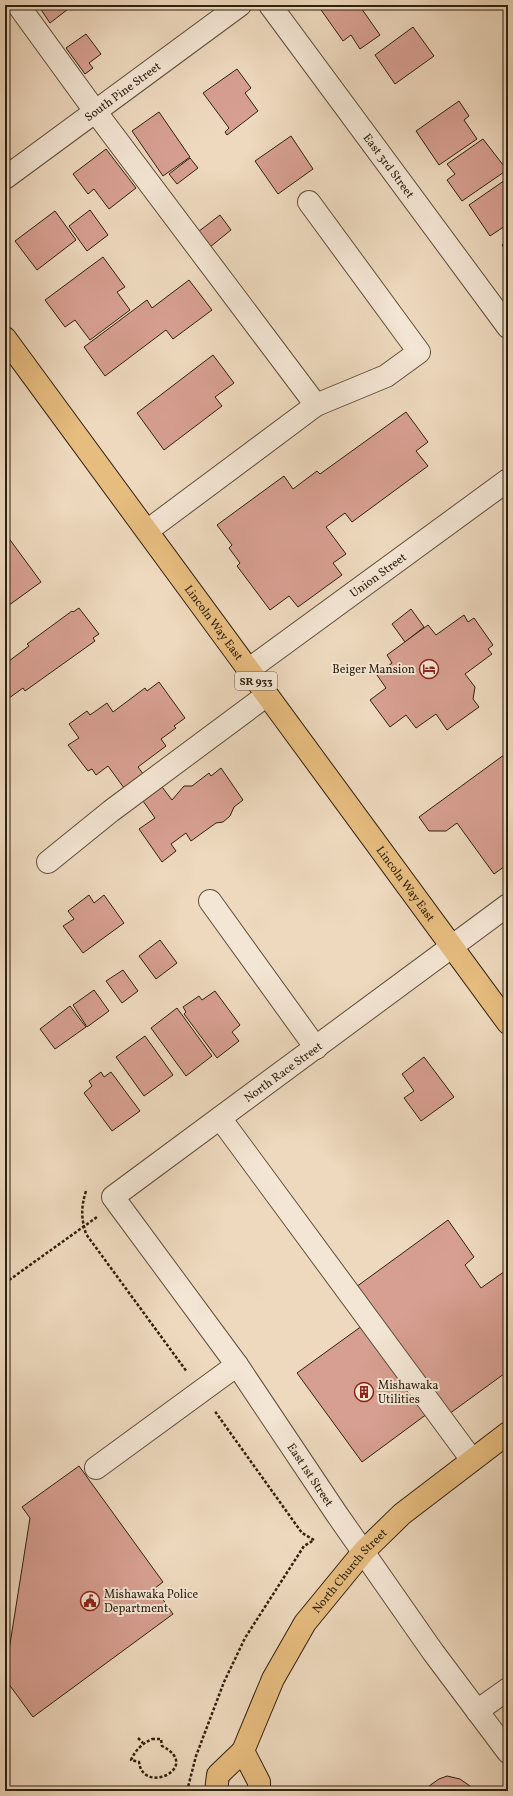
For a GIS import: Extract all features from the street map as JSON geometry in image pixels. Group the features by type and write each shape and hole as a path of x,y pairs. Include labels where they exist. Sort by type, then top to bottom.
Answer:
{"main road":[{"name":"Lincoln Way East","path":"5,338 508,1023"},
{"name":"North Church Street","path":"216,1791 218,1775 243,1751 273,1679 304,1624 364,1551 402,1514 508,1433"},
{"path":"243,1751 259,1782 259,1791"}],"street":[{"path":"18,5 95,111 316,405"},
{"name":"South Pine Street","path":"5,178 240,5"},
{"name":"East 3rd Street","path":"270,5 508,327"},
{"path":"147,531 316,405 386,376 419,352 310,202"},
{"name":"Union Street","path":"248,670 508,480"},
{"path":"48,862 111,811 267,695"},
{"path":"210,901 316,1048"},
{"name":"North Race Street","path":"115,1199 220,1118 452,948 508,905"},
{"path":"220,1118 472,1460"},
{"name":"East 1st Street","path":"115,1199 237,1365 332,1507 433,1652 508,1752"},
{"path":"96,1468 237,1365"},
{"path":"477,1711 508,1688"}],"path":[{"path":"86,1191 81,1206 81,1219 86,1234 302,1533 314,1540 304,1546 245,1638 224,1682 196,1756 187,1791"},
{"path":"5,1283 84,1227 115,1199"},
{"path":"138,1738 143,1744"},
{"path":"152,1782 144,1777 140,1769 139,1762 131,1760 135,1751 152,1738 161,1739 162,1746 169,1750 174,1756 176,1765 174,1773 169,1779"}],"building":[{"path":"38,5 71,5 72,6 50,23"},
{"path":"321,5 359,5 380,35 360,49 351,35 343,41 319,7"},
{"path":"413,27 434,56 395,84 375,55"},
{"path":"86,34 101,54 89,63 93,68 85,74 66,48"},
{"path":"237,69 251,88 245,93 258,111 227,135 225,132 229,128 203,93"},
{"path":"459,101 469,116 464,120 477,139 439,165 416,131"},
{"path":"159,112 190,157 163,176 132,131"},
{"path":"291,136 313,169 278,194 255,161"},
{"path":"483,139 507,170 462,201 447,180 455,174 447,164"},
{"path":"106,149 136,188 109,209 94,189 88,194 73,174"},
{"path":"190,158 198,168 177,184 169,174"},
{"path":"508,178 508,224 490,236 469,205"},
{"path":"90,210 108,235 87,251 69,226"},
{"path":"55,211 76,240 37,270 15,241"},
{"path":"220,215 231,230 210,247 198,232"},
{"path":"508,241 508,253 502,245"},
{"path":"103,257 125,287 117,292 130,310 90,340 75,320 65,327 45,300"},
{"path":"189,280 212,310 173,339 166,330 105,376 84,347 147,300 152,308"},
{"path":"213,355 234,383 215,397 222,406 164,450 137,413"},
{"path":"406,412 428,442 416,451 428,466 352,522 345,513 326,527 346,554 333,563 342,575 298,607 289,596 270,610 237,566 240,563 229,548 232,545 217,525 284,476 293,489 317,471 320,474"},
{"path":"5,533 41,582 5,608"},
{"path":"79,608 99,634 93,638 95,641 25,691 23,688 5,701 5,664 29,646 27,644 72,611 73,612"},
{"path":"411,609 424,627 405,642 392,624"},
{"name":"Beiger Mansion","path":"464,615 468,622 474,618 493,645 488,649 492,654 465,674 475,687 473,699 479,707 447,730 436,714 416,728 406,715 390,727 370,700 386,688 377,675 392,663 387,655 428,625 436,635"},
{"path":"159,682 185,718 174,726 176,728 161,739 166,746 138,767 146,778 127,792 108,766 96,775 92,769 88,771 68,745 79,738 69,724 87,711 90,715 107,703 113,712 145,688 147,691"},
{"path":"508,752 508,864 494,874 457,823 446,831 429,831 419,817"},
{"path":"221,768 243,800 234,807 230,816 223,822 216,823 191,841 186,833 171,844 176,851 162,862 139,829 155,818 143,801 162,787 172,800 184,786 192,786 209,773 211,776"},
{"path":"89,895 94,903 104,895 124,923 83,953 63,926 74,919 68,911"},
{"path":"160,940 177,963 156,979 139,956"},
{"path":"123,970 138,991 122,1003 106,981"},
{"path":"94,990 109,1011 87,1027 73,1005"},
{"path":"215,991 240,1025 232,1032 239,1041 217,1058 184,1014 186,1012 183,1007 199,996 202,1000"},
{"path":"70,1006 86,1027 55,1049 40,1029"},
{"path":"177,1008 212,1056 186,1076 151,1028"},
{"path":"145,1036 173,1075 144,1096 116,1057"},
{"path":"424,1057 454,1097 421,1121 404,1098 414,1091 402,1074"},
{"path":"101,1072 104,1077 111,1072 140,1111 112,1131 84,1093 92,1086 89,1081"},
{"path":"448,1220 474,1257 465,1265 481,1288 508,1269 508,1371 449,1414 356,1287"},
{"name":"Mishawaka Utilities","path":"366,1323 431,1411 362,1462 297,1373"},
{"name":"Mishawaka Police Department","path":"79,1466 163,1582 155,1588 173,1614 33,1717 5,1679 5,1665 7,1663 30,1518 22,1507"},
{"path":"447,1776 460,1779 474,1791 422,1791 439,1779"}],"place":[{"name":"Beiger Mansion","path":"429,669"},
{"name":"Mishawaka Utilities","path":"364,1392"},
{"name":"Mishawaka Police Department","path":"90,1601"}]}
